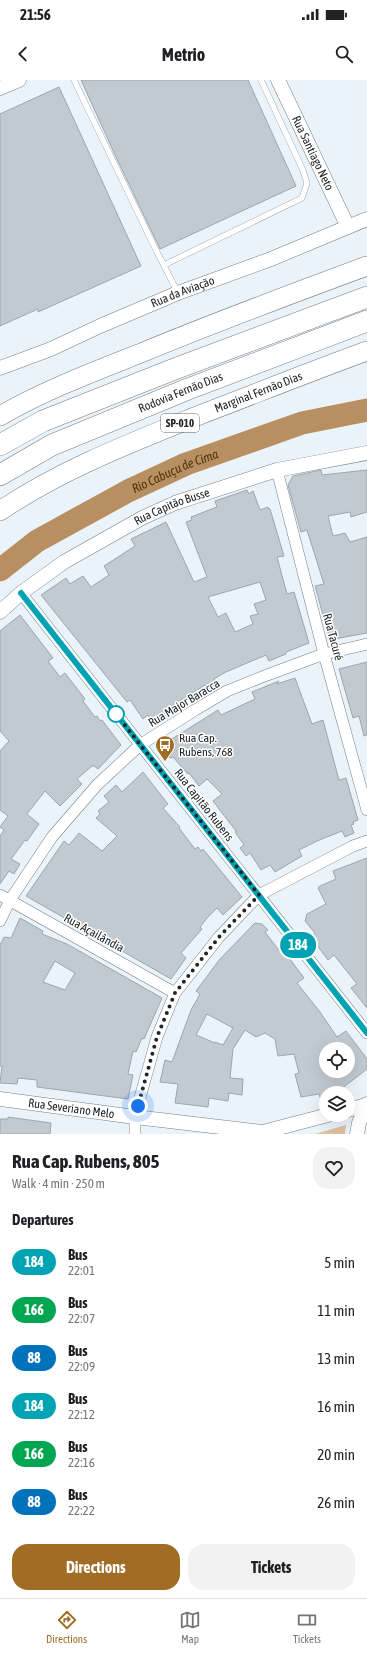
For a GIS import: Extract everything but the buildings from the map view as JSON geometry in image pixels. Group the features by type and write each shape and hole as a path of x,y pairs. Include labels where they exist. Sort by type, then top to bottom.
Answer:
{"highway":[{"path":"0,416 28,400 58,386 185,334 367,266"},
{"name":"Rodovia Fernão Dias","path":"0,445 43,421 177,368 367,297"},
{"name":"Rodovia Fernão Dias","path":"0,475 52,445 188,389 367,321"},
{"name":"Marginal Fernão Dias","path":"0,511 48,482 110,452 299,376 367,351"}],"street":[{"path":"0,88 19,80"},
{"name":"Rua Santiago Neto","path":"278,80 348,227"},
{"name":"Rua da Aviação","path":"0,368 51,349 100,326 178,293 271,259 367,219"},
{"name":"Rua Capitão Busse","path":"0,612 21,593 64,562 142,518 175,503 277,470 367,454"},
{"name":"Rua Tacuré","path":"277,470 324,654 367,810"},
{"name":"Rua Capitão Rubens","path":"21,593 367,1033"},
{"name":"Rua Major Baracca","path":"0,921 5,898 67,818 96,785 140,745 194,710 227,691 324,654 367,644"},
{"path":"135,1134 135,1117 157,1037 175,993 219,937 259,895 353,846 367,841"},
{"name":"Rua Açailândia","path":"5,898 175,993"},
{"name":"Rua Severiano Melo","path":"0,1099 265,1133"},
{"path":"355,1108 367,1105"},
{"path":"357,1134 367,1105"},
{"path":"265,1133 319,1118"}],"lane":[{"path":"74,80 178,293"},
{"path":"164,265 302,198 306,183 302,168 261,80"}],"shaded area":[{"path":"346,1125 345,1134 315,1134"}],"waterway":[{"name":"Rio Cabuçu de Cima","path":"0,570 37,541 128,491 186,464 302,423 367,410"}],"bus line":[{"name":"184","path":"21,593 367,1033"}],"place":[{"name":"Rua Cap. Rubens, 768","path":"165,762"}],"route":[{"path":"116,714 259,895 219,937 175,993 157,1037 138,1106"}]}
